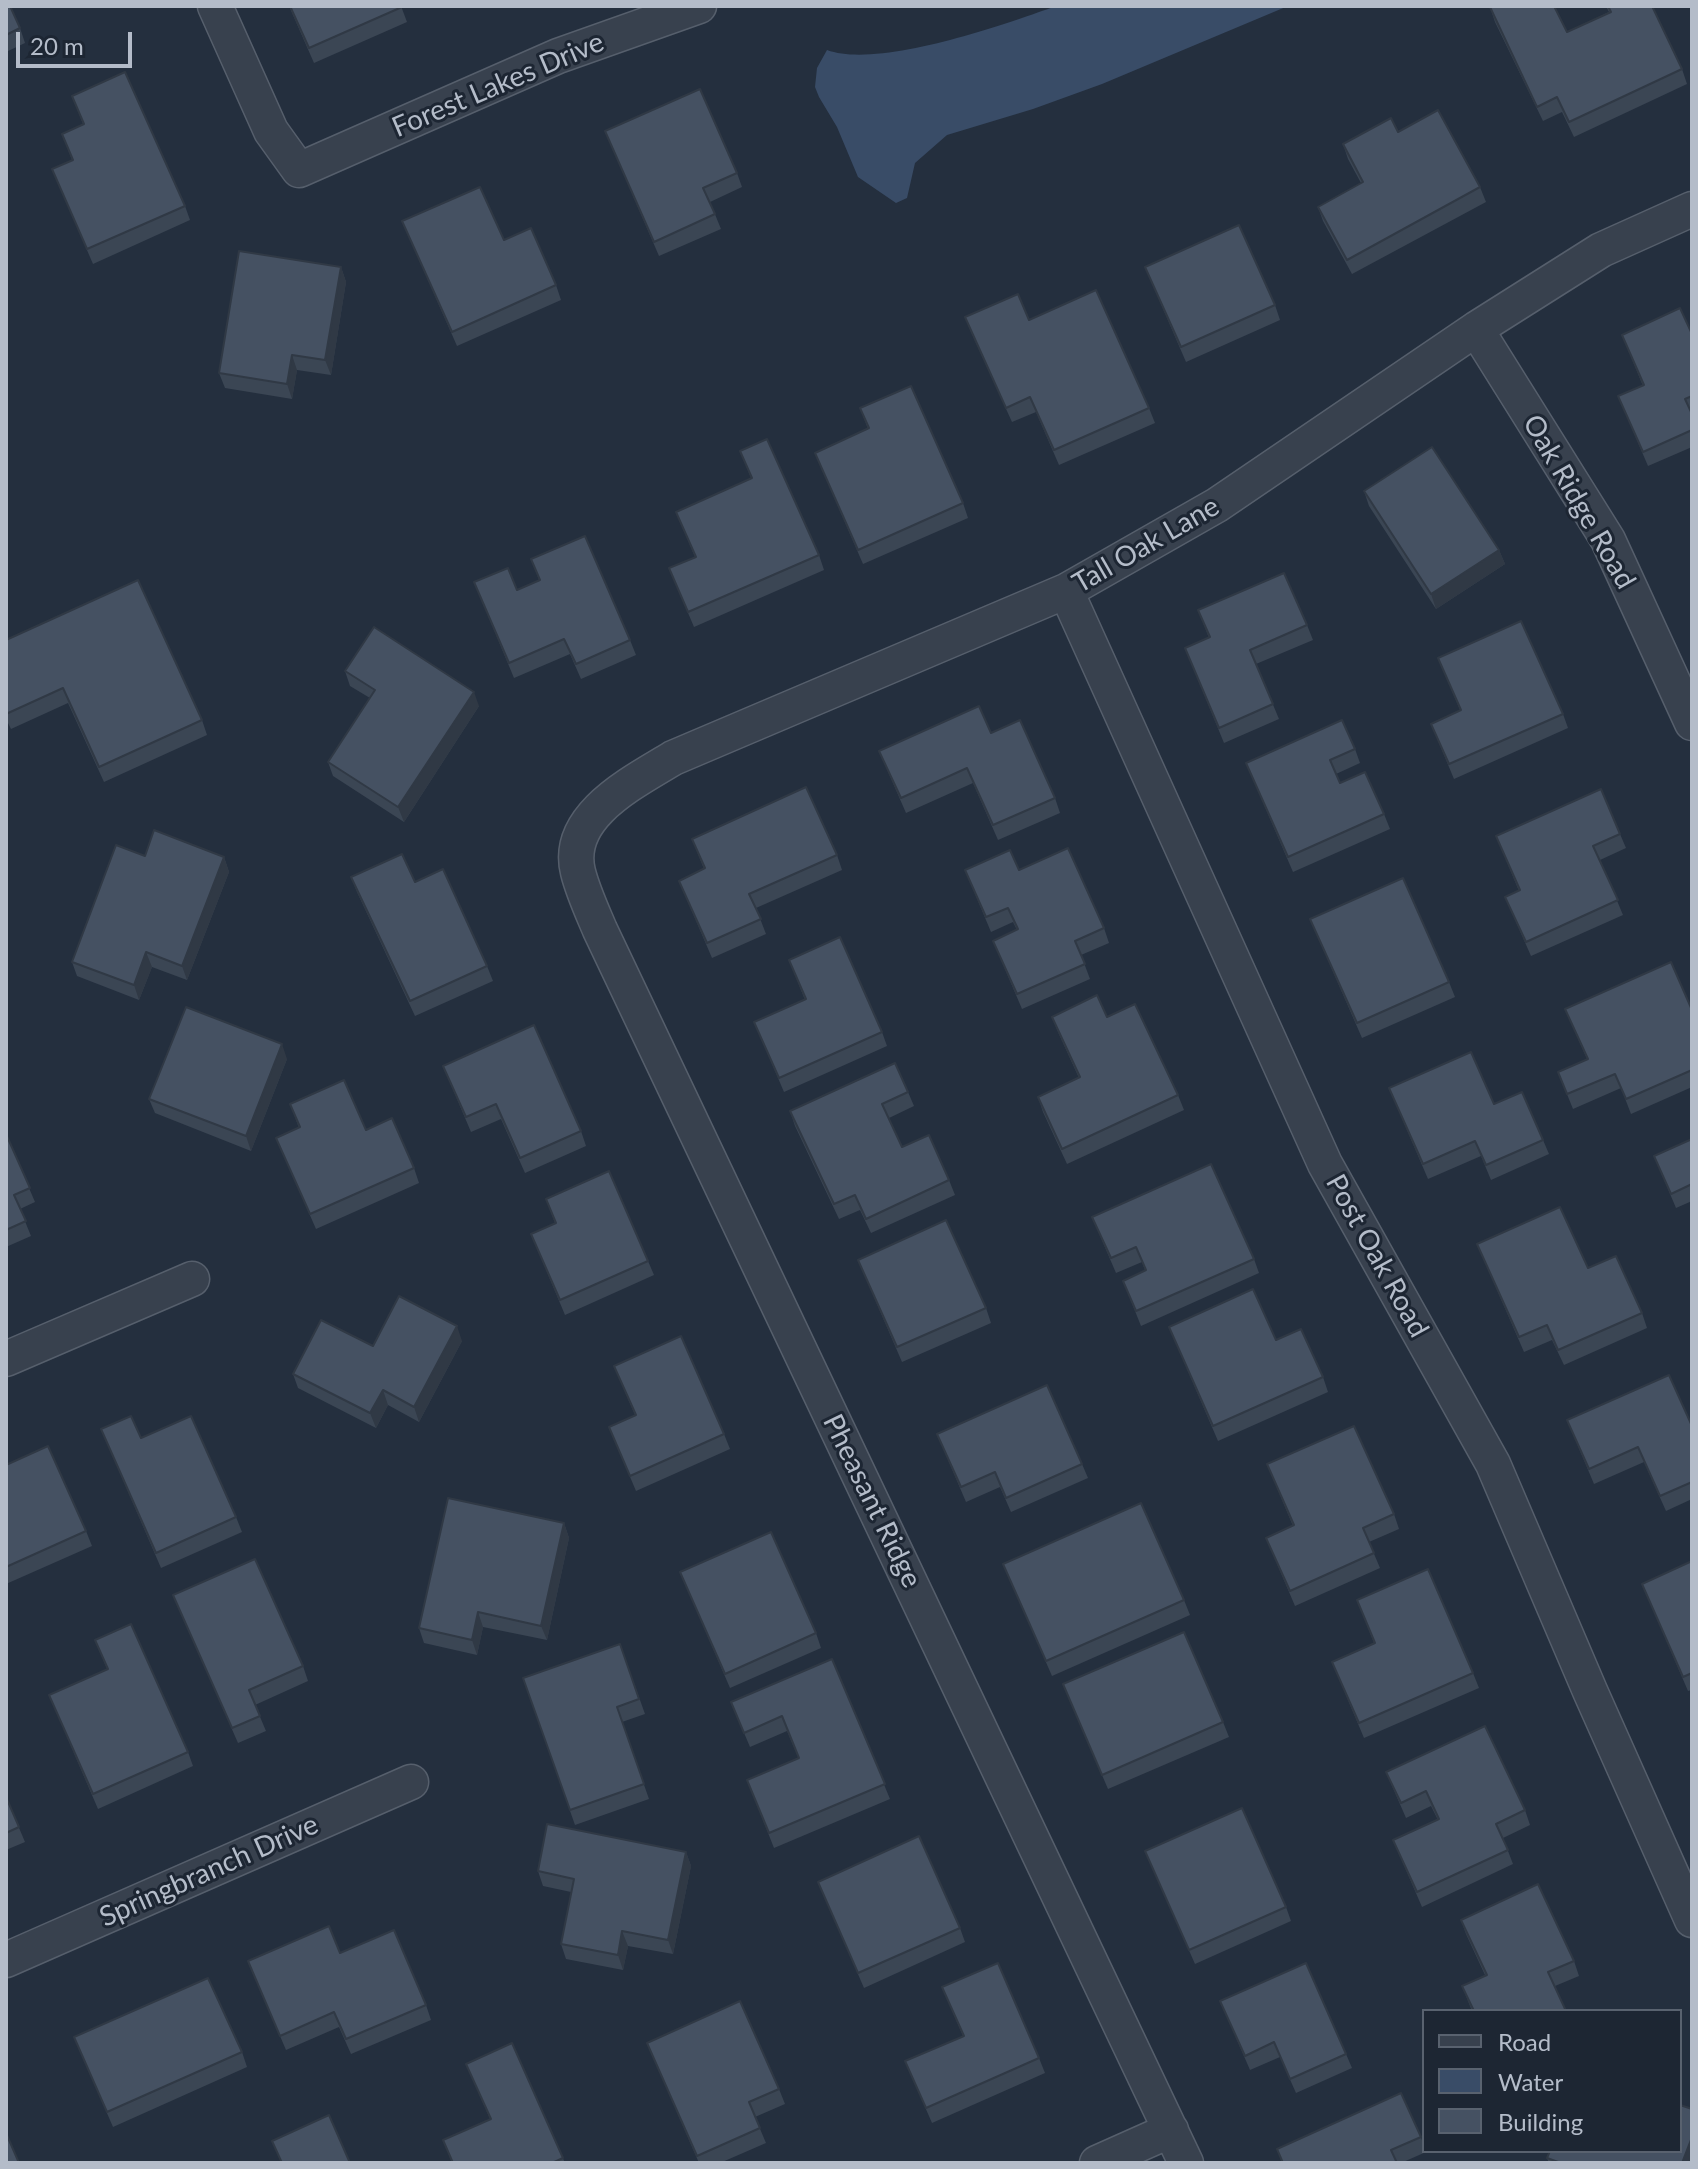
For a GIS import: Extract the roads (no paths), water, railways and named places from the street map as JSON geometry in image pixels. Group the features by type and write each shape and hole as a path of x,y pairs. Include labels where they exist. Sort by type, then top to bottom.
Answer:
{"street":[{"name":"Forest Lakes Drive","path":"215,6 271,131 299,170 558,56 699,6"},
{"name":"Tall Oak Lane","path":"581,836 586,824 616,794 673,758 1066,591 1217,505 1476,329 1601,250 1692,209"},
{"name":"Oak Ridge Road","path":"1476,329 1608,540 1692,723"},
{"name":"Post Oak Road","path":"1066,591 1325,1164 1493,1464 1692,1920"},
{"name":"Pheasant Ridge","path":"581,836 576,847 577,871 600,930 1186,2163"},
{"path":"6,1359 192,1279"},
{"name":"Springbranch Drive","path":"6,1960 411,1782"},
{"path":"1097,2163 1171,2130"}],"water":[{"path":"1056,6 1288,6 1102,84 947,135 915,163 907,198 896,203 858,177 837,127 815,87 817,68 827,50 877,54 908,49 1005,24"}]}
